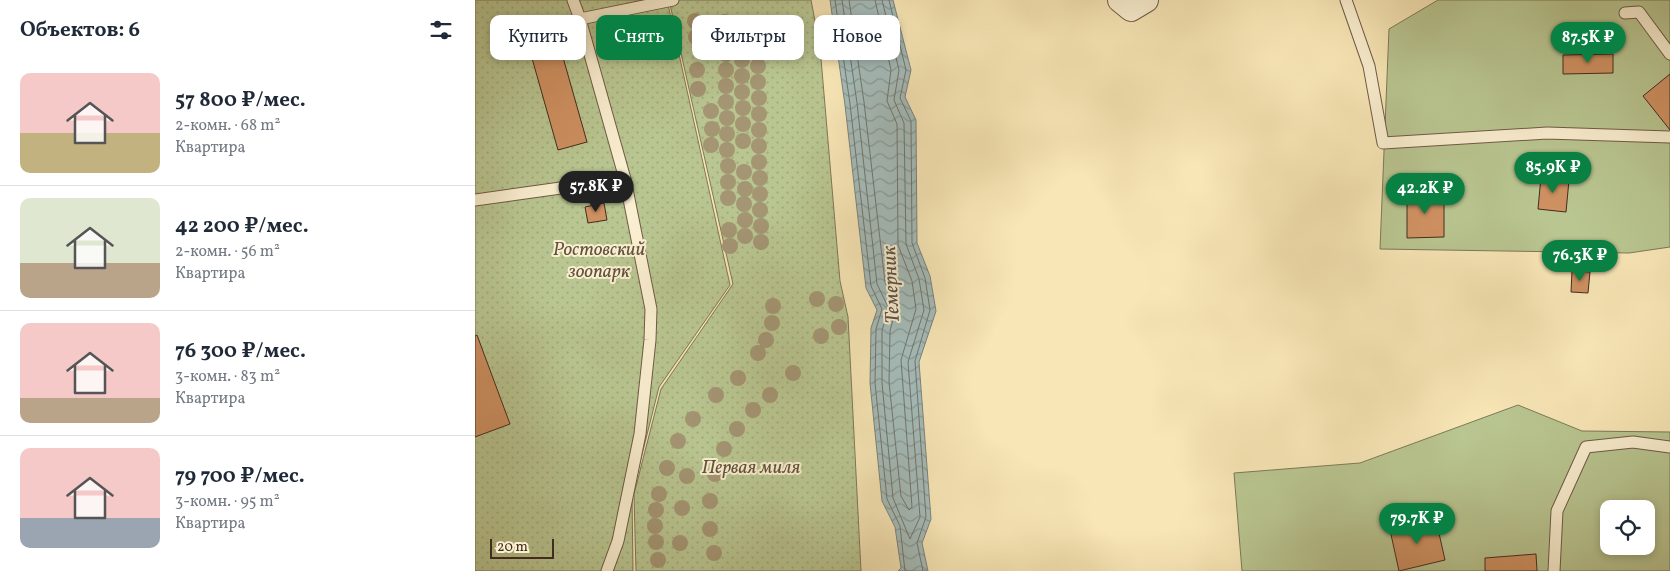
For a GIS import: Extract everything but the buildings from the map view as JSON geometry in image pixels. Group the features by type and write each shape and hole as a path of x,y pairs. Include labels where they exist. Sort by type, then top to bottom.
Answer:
{"lane":[{"path":"573,0 579,15"},
{"path":"586,18 673,0"},
{"path":"1346,0 1369,66 1383,143 1547,133 1670,137"},
{"path":"1625,12 1639,12 1670,54"},
{"path":"586,40 625,179 651,309 651,340 640,434 618,541 607,571"},
{"path":"475,200 625,179"},
{"path":"1554,571 1557,511 1587,447 1633,442 1670,447"}],"green space":[{"name":"Ростовский зоопарк","path":"475,0 667,0 670,15 596,15 596,60 680,60 730,285 659,387 632,494 633,571 475,571"},
{"name":"Первая миля","path":"669,0 811,0 814,16 814,60 821,60 840,281 848,317 861,571 636,571 634,494 661,389 733,284 682,58 682,15 672,15"},
{"path":"1438,0 1670,0 1670,247 1629,253 1380,249 1389,29"},
{"path":"1518,405 1582,431 1670,432 1670,571 1242,571 1234,473 1360,463"}],"water":[{"name":"Темерник","path":"830,0 893,0 897,15 832,15"},
{"name":"Темерник","path":"900,27 911,70 905,97 916,120 917,243 930,276 936,311 919,362 931,519 922,543 928,571 898,571 901,568 895,527 882,501 870,383 871,328 877,310 866,288 839,60 900,60"}]}
